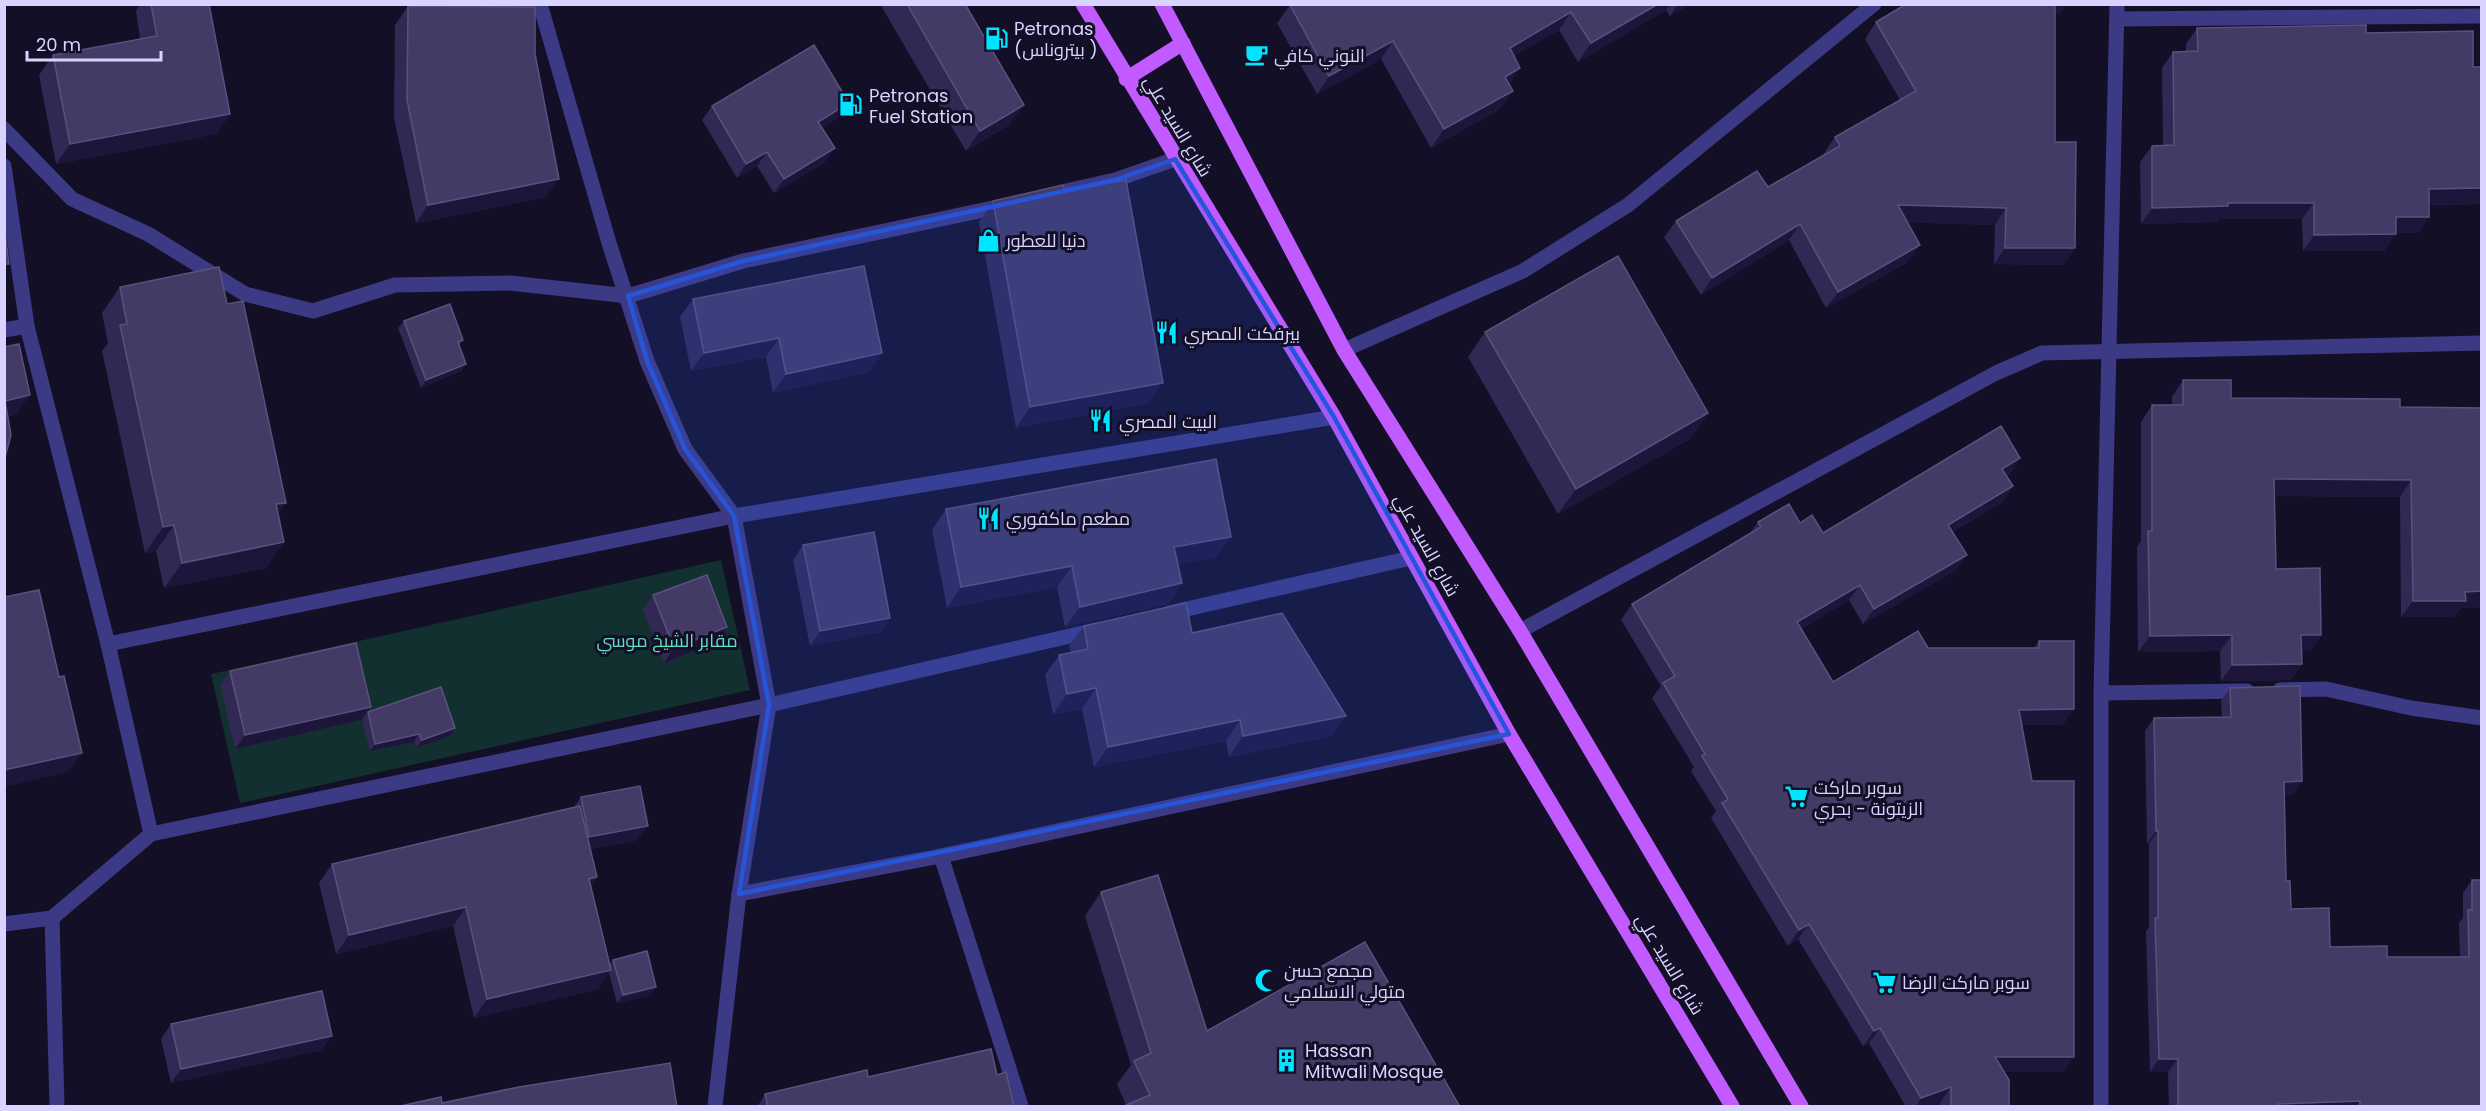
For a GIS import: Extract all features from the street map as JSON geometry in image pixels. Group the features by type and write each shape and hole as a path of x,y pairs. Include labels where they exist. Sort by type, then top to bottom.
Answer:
{"main road":[{"name":"شارع السيد علي","path":"1083,4 1174,159 1334,417 1509,734 1732,1107"},
{"name":"شارع السيد علي","path":"1162,4 1344,350 1520,632 1801,1107"},
{"path":"1126,79 1183,43"}],"street":[{"path":"540,4 609,243 648,361 685,449 734,516 769,705 739,894 716,1107"},
{"path":"1344,350 1523,271 1628,205 1874,4"},
{"path":"2101,1107 2101,693 2107,352 2117,12 2313,11 2481,15"},
{"path":"4,129 72,199 148,234 245,294 313,311 395,285 510,283 628,296 743,261 1022,201"},
{"path":"1046,196 1115,180 1174,159"},
{"path":"4,166 27,326 108,644 151,834"},
{"path":"4,330 27,326"},
{"path":"1520,632 1996,373 2042,353 2481,343"},
{"path":"108,644 734,516 1334,417"},
{"path":"1154,617 1412,558"},
{"path":"4,924 51,918 151,834 769,705 1108,627"},
{"path":"2101,693 2326,689 2411,708 2481,718"},
{"path":"739,894 941,856 1509,734"},
{"path":"941,856 1021,1107"},
{"path":"51,918 57,1107"}],"highlighted area":[{"path":"1175,159 1334,417 1509,734 739,894 769,705 734,516 685,449 647,361 628,296 743,261 1115,180"}],"green space":[{"name":"مقابر الشيخ موسي","path":"721,560 750,690 240,803 211,674"}],"building":[{"path":"151,4 209,4 230,114 70,144 53,55 157,36"},
{"path":"907,4 965,4 1024,105 980,131"},
{"path":"1658,4 1591,43 1571,12 1510,48 1520,68 1505,77 1513,91 1444,129 1393,41 1329,76 1290,5"},
{"path":"1906,4 2055,4 2055,142 2076,142 2075,248 2005,248 2006,208 1898,205 1920,245 1838,292 1800,224 1712,278 1676,221 1757,171 1768,187 1840,146 1835,137 1916,91 1876,22"},
{"path":"408,6 535,7 535,54 559,179 428,205 407,100"},
{"path":"2366,25 2366,33 2473,31 2473,67 2481,67 2481,188 2429,189 2429,217 2396,217 2396,234 2314,235 2314,203 2228,203 2228,206 2152,208 2152,146 2174,145 2173,52 2198,51 2197,28"},
{"path":"814,45 849,103 818,122 835,148 784,179 767,152 746,164 712,106"},
{"path":"1126,180 1163,383 1030,407 993,201 1063,185 1065,191"},
{"path":"4,224 9,264 4,264"},
{"path":"1618,256 1708,413 1576,489 1485,332"},
{"path":"864,266 882,353 786,374 779,338 704,353 693,299"},
{"path":"219,267 227,304 243,301 286,503 276,504 284,542 182,563 174,525 163,527 120,325 127,324 120,287"},
{"path":"450,304 463,340 458,342 466,364 426,380 404,321"},
{"path":"19,344 30,395 5,401 11,435 4,461 4,347"},
{"path":"2183,380 2231,380 2231,398 2400,399 2400,407 2481,408 2481,591 2465,592 2466,601 2413,601 2411,480 2274,479 2276,569 2320,568 2321,635 2301,635 2302,664 2232,665 2232,635 2150,636 2148,531 2152,531 2152,405 2183,405"},
{"path":"2001,426 2020,458 2002,469 2013,486 1948,525 1967,555 1874,609 1860,585 1797,622 1833,682 1918,631 1928,648 2039,648 2039,641 2074,641 2074,709 2019,710 2032,781 2074,781 2074,1057 1995,1057 2009,1080 2009,1107 1951,1107 1951,1087 1921,1098 1880,1028 1874,1031 1809,924 1799,930 1722,803 1728,799 1702,756 1705,754 1663,683 1675,676 1632,604 1761,527 1758,522 1789,504 1800,523 1812,515 1823,533"},
{"path":"1216,459 1231,537 1174,547 1182,583 1080,607 1072,566 961,587 946,509"},
{"path":"874,532 890,618 820,631 803,545"},
{"path":"707,575 727,627 674,648 653,595"},
{"path":"39,590 59,677 64,676 82,753 4,770 4,597"},
{"path":"1186,603 1192,633 1282,613 1346,716 1243,736 1240,720 1108,747 1096,688 1067,694 1059,655 1088,649 1084,626"},
{"path":"356,643 371,707 245,735 230,671"},
{"path":"2300,686 2302,781 2284,782 2286,881 2290,881 2291,909 2329,908 2330,947 2387,946 2387,957 2469,957 2468,910 2472,910 2472,880 2481,880 2481,1107 2360,1107 2360,1101 2278,1104 2278,1107 2178,1107 2178,1059 2159,1059 2155,918 2158,918 2158,831 2156,831 2154,718 2231,717 2230,688"},
{"path":"441,687 455,728 422,740 419,734 375,744 368,712"},
{"path":"640,786 648,826 589,837 581,797"},
{"path":"580,806 597,877 589,879 611,970 487,999 466,907 349,935 332,864"},
{"path":"1158,875 1207,1031 1365,942 1460,1107 1122,1107 1150,1095 1134,1061 1151,1053 1101,892"},
{"path":"647,951 656,987 623,995 613,960"},
{"path":"322,991 332,1036 181,1069 171,1024"},
{"path":"991,1049 997,1075 1006,1072 1014,1107 768,1107 765,1094 867,1070 868,1077"},
{"path":"670,1063 677,1107 396,1107 441,1097 442,1103 519,1087"}],"place":[{"name":"Petronas (بيتروناس )","path":"996,38"},
{"name":"النوني كافي","path":"1256,55"},
{"name":"Petronas Fuel Station","path":"851,105"},
{"name":"دنيا للعطور","path":"988,240"},
{"name":"بيرفكت المصري","path":"1166,333"},
{"name":"البيت المصري","path":"1101,421"},
{"name":"مطعم ماكفوري","path":"988,518"},
{"name":"سوبر ماركت الزيتونة - بحري","path":"1796,797"},
{"name":"مجمع حسن متولي الاسلامي","path":"1266,980"},
{"name":"سوبر ماركت الرضا","path":"1884,982"},
{"name":"Hassan Mitwali Mosque","path":"1287,1060"}]}
